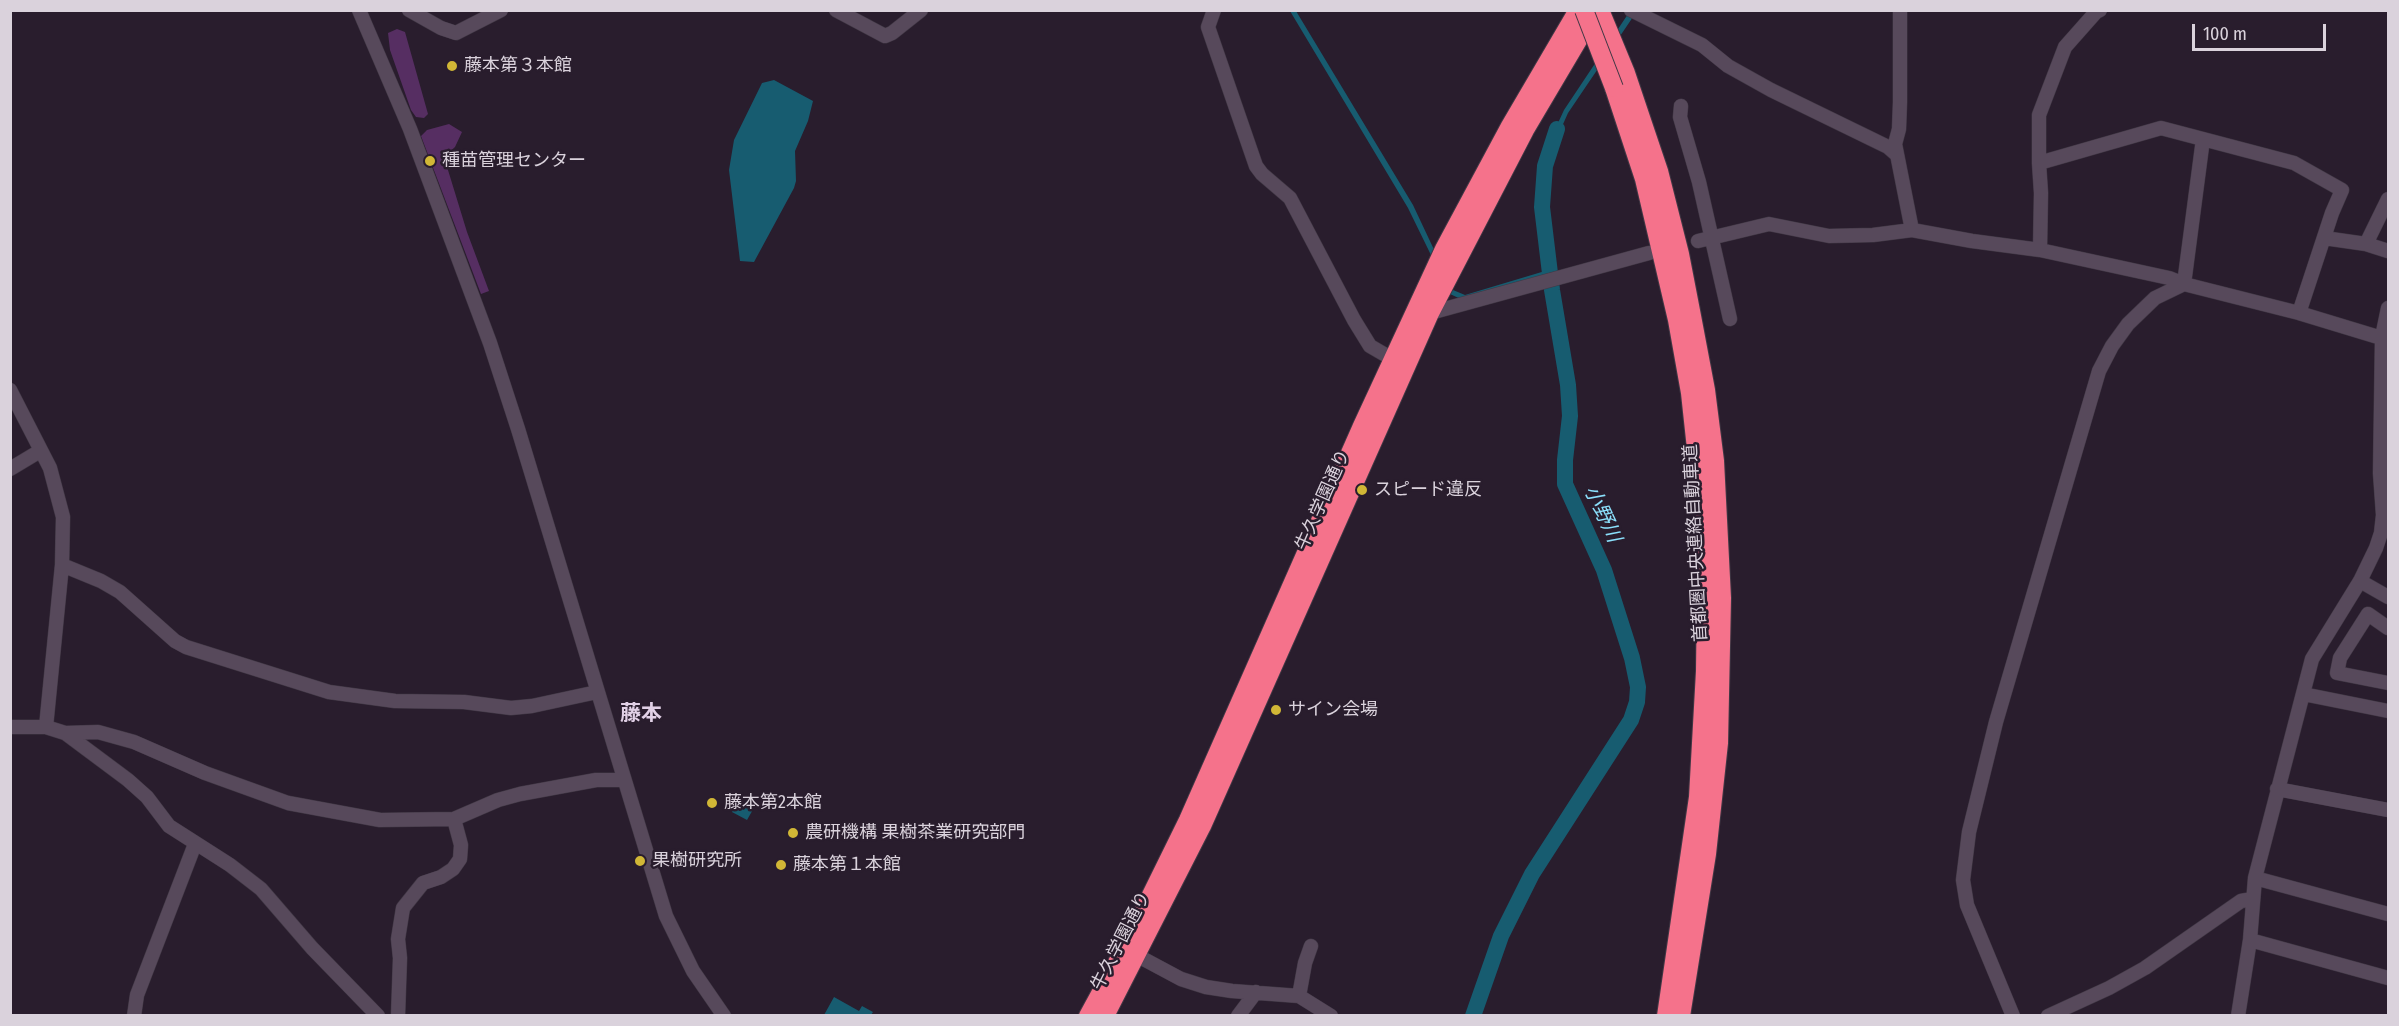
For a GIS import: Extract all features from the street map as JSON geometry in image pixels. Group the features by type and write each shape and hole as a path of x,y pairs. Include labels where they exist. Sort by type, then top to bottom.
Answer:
{"highway":[{"name":"牛久学園通り","path":"1106,1016 1202,826 1477,186 1578,10"},
{"name":"首都圏中央連絡自動車道","path":"1584,10 1620,80 1659,171 1680,254 1706,390 1719,512 1722,609 1719,743 1707,854 1681,1016"},
{"name":"牛久学園通り","path":"1088,1016 1125,948 1188,820 1399,363 1430,313 1525,130 1598,10"},
{"name":"首都圏中央連絡自動車道","path":"1598,10 1620,80 1677,320 1690,393 1703,513 1706,594 1705,671 1698,797 1666,1016"}],"street":[{"path":"359,10 410,129 490,343 666,916 693,971 723,1016"},
{"path":"409,10 441,28 456,33 501,10"},
{"path":"836,10 885,36 921,10"},
{"path":"1900,10 1900,102 1896,154 1912,230"},
{"path":"2040,250 2040,115 2065,47 2100,10"},
{"path":"1213,11 1208,27 1256,166 1290,198 1370,346 1399,363"},
{"path":"1634,12 1702,45 1728,66 1888,147 1896,154"},
{"path":"1681,106 1680,117 1705,239 1730,319"},
{"path":"2039,163 2161,128 2294,163 2342,190 2299,313"},
{"path":"2184,284 2203,139"},
{"path":"2366,244 2388,199"},
{"path":"1705,239 1769,225 1829,236 1873,236 1912,230 1972,242 2040,250 2169,278 2385,339"},
{"path":"2324,238 2366,244 2388,251"},
{"path":"1430,313 1649,253"},
{"path":"2013,1016 1967,905 1963,880 1971,821 1996,723 2099,370 2127,324 2155,298 2184,284"},
{"path":"2238,1016 2250,940 2255,878 2312,659 2360,581 2381,532 2385,339 2388,308"},
{"path":"10,390 50,468 63,518 62,565 46,727"},
{"path":"10,469 40,451"},
{"path":"62,565 120,592 160,629 186,647 329,692 395,701 464,702 511,708 532,706 597,692"},
{"path":"2360,581 2388,597"},
{"path":"2388,628 2368,614 2340,658 2337,673 2388,683"},
{"path":"2303,694 2388,711"},
{"path":"10,727 46,727 65,733 128,780 147,797 169,826 230,865 261,889 312,948 378,1016"},
{"path":"65,733 98,732 134,742 205,773 304,808 380,820 454,819 498,800 520,794 596,780 624,780"},
{"path":"2277,789 2388,810"},
{"path":"398,1016 400,958 398,939 403,908 423,883 441,877 453,869 460,859 461,845 454,819"},
{"path":"134,1016 137,995 195,844"},
{"path":"2255,878 2388,914"},
{"path":"2048,1016 2109,988 2145,968 2241,901 2252,899"},
{"path":"2250,940 2388,978"},
{"path":"1299,996 1305,963 1311,946"},
{"path":"1138,956 1181,979 1206,987 1232,992 1299,996 1331,1016"},
{"path":"1238,1016 1256,992"}],"shaded area":[{"path":"397,29 405,32 428,114 424,118 416,117 411,110 390,50 388,33"},
{"path":"449,124 462,132 455,147 444,157 467,232 489,291 481,294 421,136 427,130"}],"water":[{"path":"1290,11 1296,11 1413,205 1453,290 1465,295 1545,271 1547,277 1465,301 1450,294 1408,208"},
{"path":"1630,11 1637,11 1568,113 1552,149 1547,147 1564,110"},
{"path":"774,80 813,101 808,121 795,151 796,181 794,188 754,262 740,261 729,170 734,140 762,83"},
{"path":"748,803 755,806 747,820 732,812 736,806 744,810"},
{"path":"834,997 859,1011 862,1006 873,1012 871,1015 824,1015"}],"waterway":[{"name":"小野川","path":"1473,1016 1501,936 1532,874 1631,720 1637,702 1638,687 1632,658 1604,570 1565,484 1570,416 1568,385 1552,290 1542,207 1545,166 1557,129"}],"place":[{"name":"藤本第３本館","path":"452,66"},
{"name":"種苗管理センター","path":"430,161"},
{"name":"スピード違反","path":"1362,490"},
{"name":"サイン会場","path":"1276,710"},
{"name":"藤本第2本館","path":"712,803"},
{"name":"農研機構 果樹茶業研究部門","path":"793,833"},
{"name":"果樹研究所","path":"640,861"},
{"name":"藤本第１本館","path":"781,865"}],"district":[{"name":"藤本","path":"641,714"}]}
